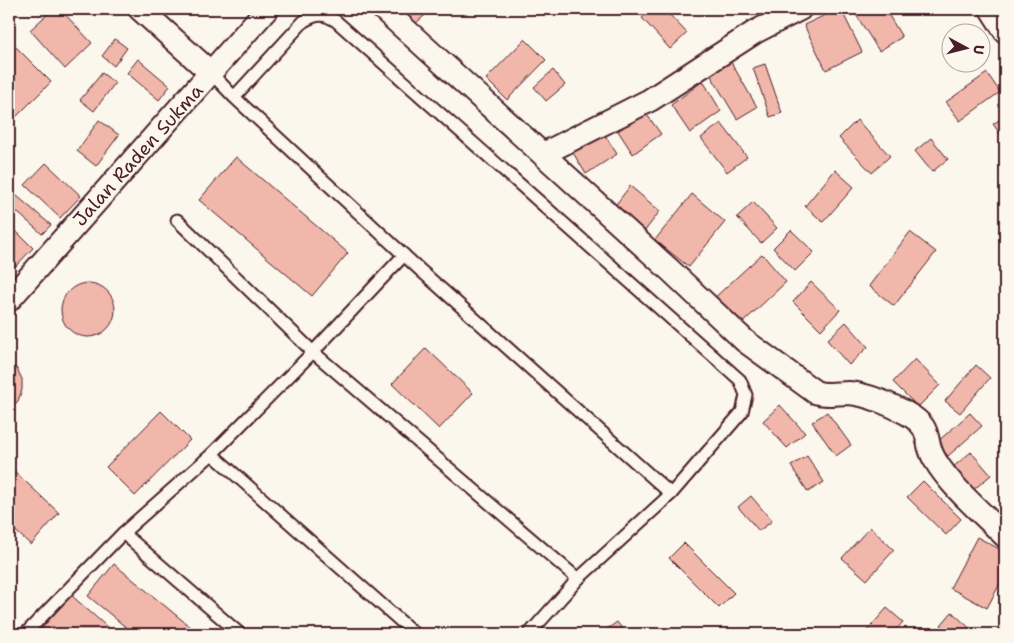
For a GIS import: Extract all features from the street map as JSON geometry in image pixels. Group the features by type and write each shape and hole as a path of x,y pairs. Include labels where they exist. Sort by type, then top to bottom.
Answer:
{"street":[{"path":"140,9 211,72"},
{"name":"Jalan Raden Sukma","path":"9,300 267,9"},
{"path":"383,9 543,154 745,342 808,388 821,394 849,393 861,395 906,413 919,422 926,431 934,459 960,491 1005,536"},
{"path":"543,154 650,100 755,32 800,9"},
{"path":"991,9 1005,31"}],"lane":[{"path":"234,97 304,21 314,15 326,15 336,21 740,380 746,395 742,412 671,494 578,579 529,634"},
{"path":"211,72 234,97 404,256 671,494"},
{"path":"177,220 313,352 578,579"},
{"path":"25,634 123,533 212,454 313,352 404,256"},
{"path":"212,454 415,634"},
{"path":"123,533 240,634"}],"building":[{"path":"53,9 60,9 92,43 65,69 30,30"},
{"path":"432,9 415,24 403,10"},
{"path":"652,9 664,9 687,33 670,49 642,18"},
{"path":"841,9 862,52 826,70 804,25"},
{"path":"885,9 902,37 879,51 853,10"},
{"path":"115,39 127,48 114,66 102,56"},
{"path":"525,39 546,60 507,100 486,79"},
{"path":"9,40 51,82 9,124"},
{"path":"138,59 170,86 159,100 127,73"},
{"path":"731,62 757,107 737,119 710,74"},
{"path":"765,64 782,113 770,117 753,68"},
{"path":"553,70 565,85 546,101 534,87"},
{"path":"102,73 115,83 94,111 80,100"},
{"path":"987,73 1000,92 960,121 946,102"},
{"path":"703,81 721,111 690,133 671,105"},
{"path":"645,112 661,134 633,154 618,131"},
{"path":"1005,116 1005,141 993,124"},
{"path":"99,120 119,135 96,166 77,151"},
{"path":"857,120 890,156 872,173 839,138"},
{"path":"721,123 747,157 727,172 701,138"},
{"path":"603,132 617,154 586,174 572,151"},
{"path":"931,138 948,159 932,172 915,151"},
{"path":"236,157 348,253 312,296 199,200"},
{"path":"46,163 81,196 60,218 25,185"},
{"path":"835,170 854,187 823,222 805,206"},
{"path":"630,186 660,211 644,232 614,207"},
{"path":"692,194 725,222 689,267 655,240"},
{"path":"17,196 51,225 42,234 9,205"},
{"path":"753,202 777,228 761,243 737,217"},
{"path":"9,224 33,248 16,266 9,258"},
{"path":"791,230 814,252 795,271 773,248"},
{"path":"910,232 936,252 894,306 869,286"},
{"path":"762,254 786,282 736,329 711,301"},
{"path":"811,282 840,310 821,330 793,302"},
{"path":"88,283 98,285 107,291 113,300 115,310 113,320 107,329 98,335 88,337 78,335 69,329 63,320 61,310 63,300 69,291 78,285"},
{"path":"846,322 868,347 849,365 827,340"},
{"path":"426,348 473,393 439,429 392,384"},
{"path":"915,359 940,385 918,407 893,382"},
{"path":"9,362 17,369 22,379 22,390 18,401 9,410"},
{"path":"976,365 990,378 960,413 945,401"},
{"path":"780,405 805,433 787,448 763,421"},
{"path":"161,411 190,440 135,496 106,467"},
{"path":"827,412 851,445 836,456 812,422"},
{"path":"970,413 982,426 948,456 936,443"},
{"path":"971,452 991,475 972,491 952,468"},
{"path":"807,456 824,482 808,492 791,466"},
{"path":"9,466 59,513 31,545 9,525"},
{"path":"923,481 961,519 946,535 907,497"},
{"path":"751,496 772,521 759,531 738,507"},
{"path":"870,527 894,550 867,580 842,558"},
{"path":"977,537 1005,552 1005,574 987,608 950,588"},
{"path":"684,543 734,593 719,608 669,558"},
{"path":"114,564 199,634 134,634 88,596"},
{"path":"71,595 115,634 37,634"},
{"path":"887,608 903,622 892,634 864,634"},
{"path":"952,612 976,634 951,634 941,625"},
{"path":"617,622 626,634 600,634"}]}
